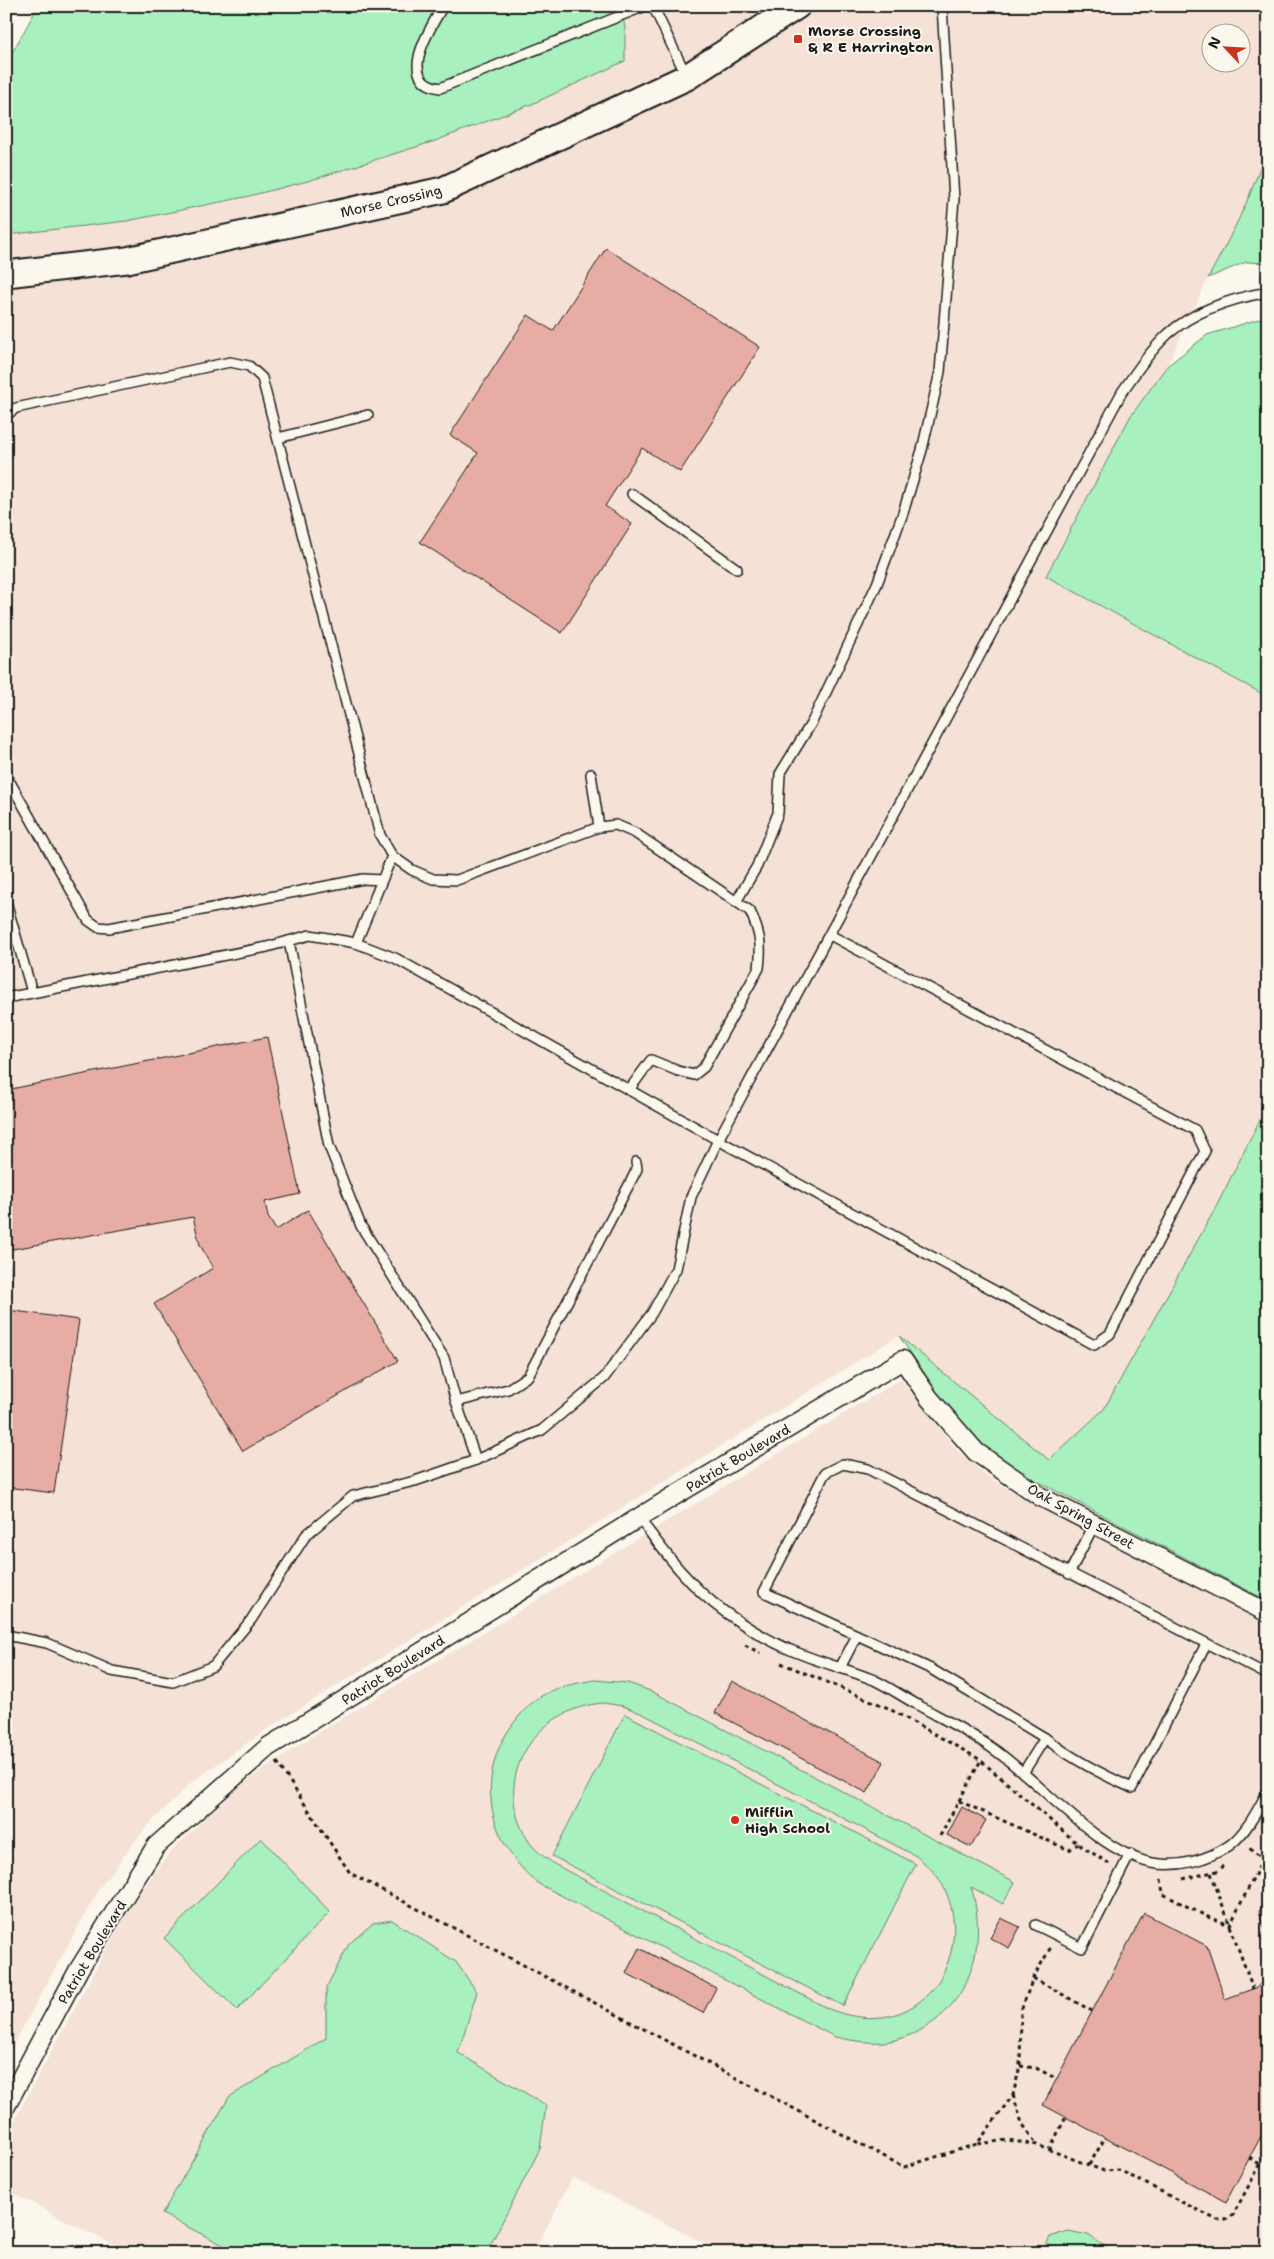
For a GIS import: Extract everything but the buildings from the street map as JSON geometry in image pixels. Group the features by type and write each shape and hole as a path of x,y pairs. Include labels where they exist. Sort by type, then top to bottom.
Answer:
{"main road":[{"name":"Morse Crossing","path":"6,274 127,260 444,190 687,77 797,6"}],"street":[{"name":"Patriot Boulevard","path":"6,2106 79,1969 156,1846 268,1748 639,1518 903,1360"},
{"name":"Oak Spring Street","path":"903,1360 929,1398 976,1452 1041,1497 1268,1612"}],"lane":[{"path":"443,6 420,49 417,66 421,77 432,86 440,88 646,6"},
{"path":"653,6 687,77"},
{"path":"736,902 757,866 778,813 780,774 812,722 877,584 903,513 922,450 940,372 954,199 942,6"},
{"path":"6,1635 47,1643 112,1671 173,1682 213,1666 251,1620 306,1534 353,1496 415,1481 476,1460 542,1430 604,1378 652,1313 676,1269 691,1197 718,1140 1122,392 1145,360 1169,333 1206,310 1239,297 1268,292"},
{"path":"6,415 16,408 230,362 249,366 262,378 380,835 392,856 412,870 433,879 457,880 600,827 616,825 634,833 750,911 759,931 761,950 759,968 704,1067 694,1075 678,1072 651,1060 629,1090"},
{"path":"278,438 368,415"},
{"path":"632,494 737,569"},
{"path":"591,774 600,827"},
{"path":"6,775 88,920 98,927 109,928 363,879 382,880"},
{"path":"356,942 392,856"},
{"path":"6,902 32,992"},
{"path":"6,998 310,936 356,942 395,958 718,1140 1094,1346 1110,1334 1205,1151 1195,1130 830,935"},
{"path":"289,941 328,1146 360,1226 444,1358 456,1402 476,1460"},
{"path":"456,1402 508,1389 528,1376 631,1181 637,1169 636,1162"},
{"path":"1206,1644 1132,1788 1068,1756 1045,1738 932,1669 764,1592 825,1473 843,1464 868,1469 1268,1675"},
{"path":"639,1518 678,1570 703,1595 726,1612 757,1633 792,1651 874,1680 957,1726 993,1748 1089,1830 1130,1854 1152,1863 1181,1865 1207,1857 1231,1844 1253,1817 1268,1791"},
{"path":"1069,1574 1094,1525"},
{"path":"840,1668 856,1635"},
{"path":"1023,1773 1045,1738"},
{"path":"1036,1925 1082,1948 1130,1854"}],"path":[{"path":"268,1748 350,1873 904,2167 977,2144 1008,2140 1037,2145 1104,2172 1119,2170 1217,2220 1226,2220 1233,2215 1268,2150"},
{"path":"940,1836 981,1760"},
{"path":"959,1801 1069,1850 1078,1844"},
{"path":"1230,1924 1262,1859 1247,1847"},
{"path":"1211,1873 1253,1989"},
{"path":"1161,1879 1163,1894 1208,1917 1230,1924"},
{"path":"977,2144 1013,2095 1020,2066 1021,2011 1033,1978 1058,1936"},
{"path":"1033,1978 1092,2011"},
{"path":"1020,2066 1036,2068 1057,2078"},
{"path":"1013,2095 1022,2123 1037,2145"},
{"path":"1049,2150 1066,2118"},
{"path":"1089,2165 1105,2138"},
{"path":"1250,2158 1260,2164"}],"shaded area":[{"path":"621,6 1268,6 1268,140 1261,169 1231,237 1208,278 1167,366 1130,417 1046,576 1268,697 1268,1104 1215,1209 1104,1409 1049,1460 898,1336 267,1729 192,1782 146,1827 99,1889 6,2058 6,235 127,221 245,197 308,181 435,141 625,28"},
{"name":"Mifflin High School","path":"901,1379 958,1451 987,1476 1025,1499 1268,1625 1268,2253 1115,2253 1088,2235 1050,2237 1042,2253 724,2253 573,2177 533,2253 130,2253 6,2190 6,2136 125,1914 170,1852 237,1788 298,1745"}],"green space":[{"path":"38,6 621,6 625,28 625,61 532,104 435,141 308,181 245,197 127,221 6,235 6,64"},
{"path":"1268,140 1268,263 1246,262 1208,278 1250,194"},
{"path":"1262,318 1268,318 1268,697 1046,576 1130,417 1167,366 1207,335"},
{"path":"1268,1104 1268,1601 1014,1469 974,1440 947,1407 899,1336 1049,1460 1104,1409 1215,1209"},
{"path":"595,1680 628,1683 653,1692 1015,1882 1003,1904 971,1887 976,1911 977,1935 974,1959 967,1981 955,2001 939,2018 919,2031 895,2040 872,2042 835,2037 539,1884 522,1868 508,1850 498,1830 492,1809 490,1788 493,1766 501,1744 513,1724 530,1704 555,1689","holes":["603,1703 623,1706 643,1714 916,1856 927,1865 942,1884 950,1904 954,1925 952,1946 946,1967 936,1985 922,2000 904,2011 875,2018 849,2015 829,2009 554,1864 536,1850 530,1844 517,1817 514,1794 517,1771 525,1750 539,1732 557,1718 579,1708"]},
{"path":"625,1714 916,1864 843,2006 552,1856"},
{"path":"261,1838 330,1912 237,2010 164,1938"},
{"path":"392,1920 456,1962 477,1992 458,2053 546,2105 540,2149 486,2253 239,2253 162,2214 229,2097 326,2038 326,1988 349,1944 373,1923"},
{"path":"1068,2231 1088,2235 1115,2253 1042,2253 1050,2237"}],"place":[{"name":"Morse Crossing & R E Harrington","path":"798,39"},
{"name":"Mifflin High School","path":"735,1820"}]}
